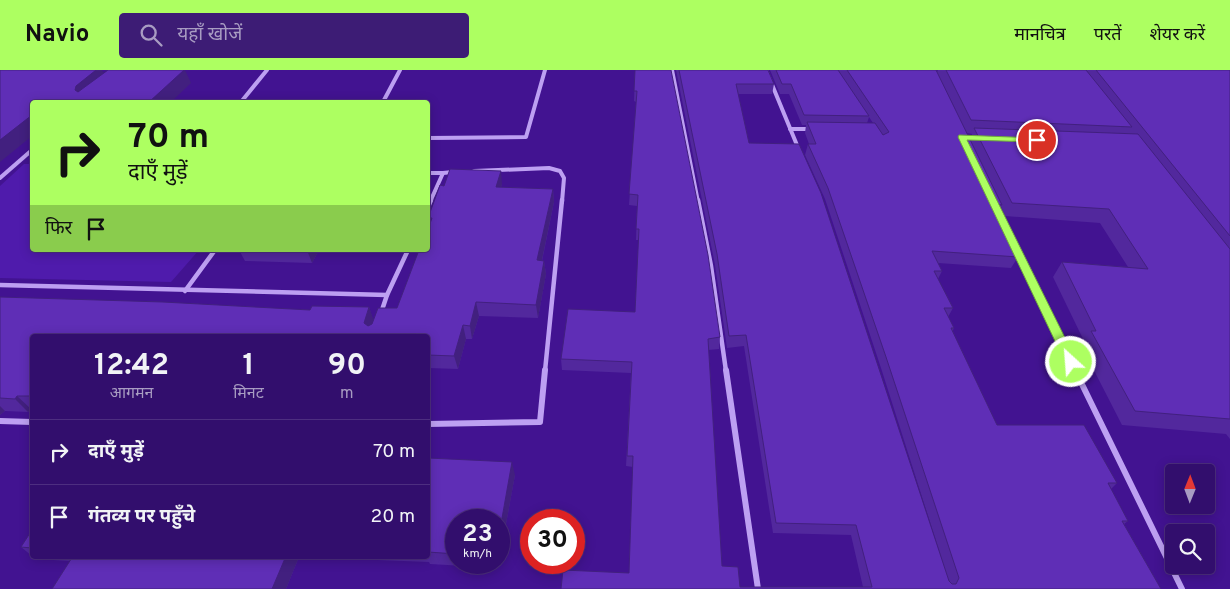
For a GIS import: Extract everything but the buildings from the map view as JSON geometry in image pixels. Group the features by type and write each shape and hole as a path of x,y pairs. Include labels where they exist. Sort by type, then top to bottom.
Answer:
{"street":[{"path":"243,100 267,70"},
{"path":"384,100 400,70"},
{"path":"430,138 526,136 545,70"},
{"path":"672,70 711,266 758,589"},
{"path":"766,70 801,155"},
{"path":"790,129 818,129"},
{"path":"0,178 30,152"},
{"path":"25,156 30,156"},
{"path":"430,424 540,422 564,178 560,171 549,168 470,171"},
{"path":"430,173 461,172"},
{"path":"430,202 443,173"},
{"path":"991,198 1182,589"},
{"path":"185,291 214,252"},
{"path":"379,320 387,295 407,252"},
{"path":"0,285 387,295"},
{"path":"0,421 30,422"}],"shaded area":[{"path":"24,164 30,164 30,252 197,252 171,282 0,278 0,186"}],"route":[{"path":"1037,140 962,137 1071,362"}]}
